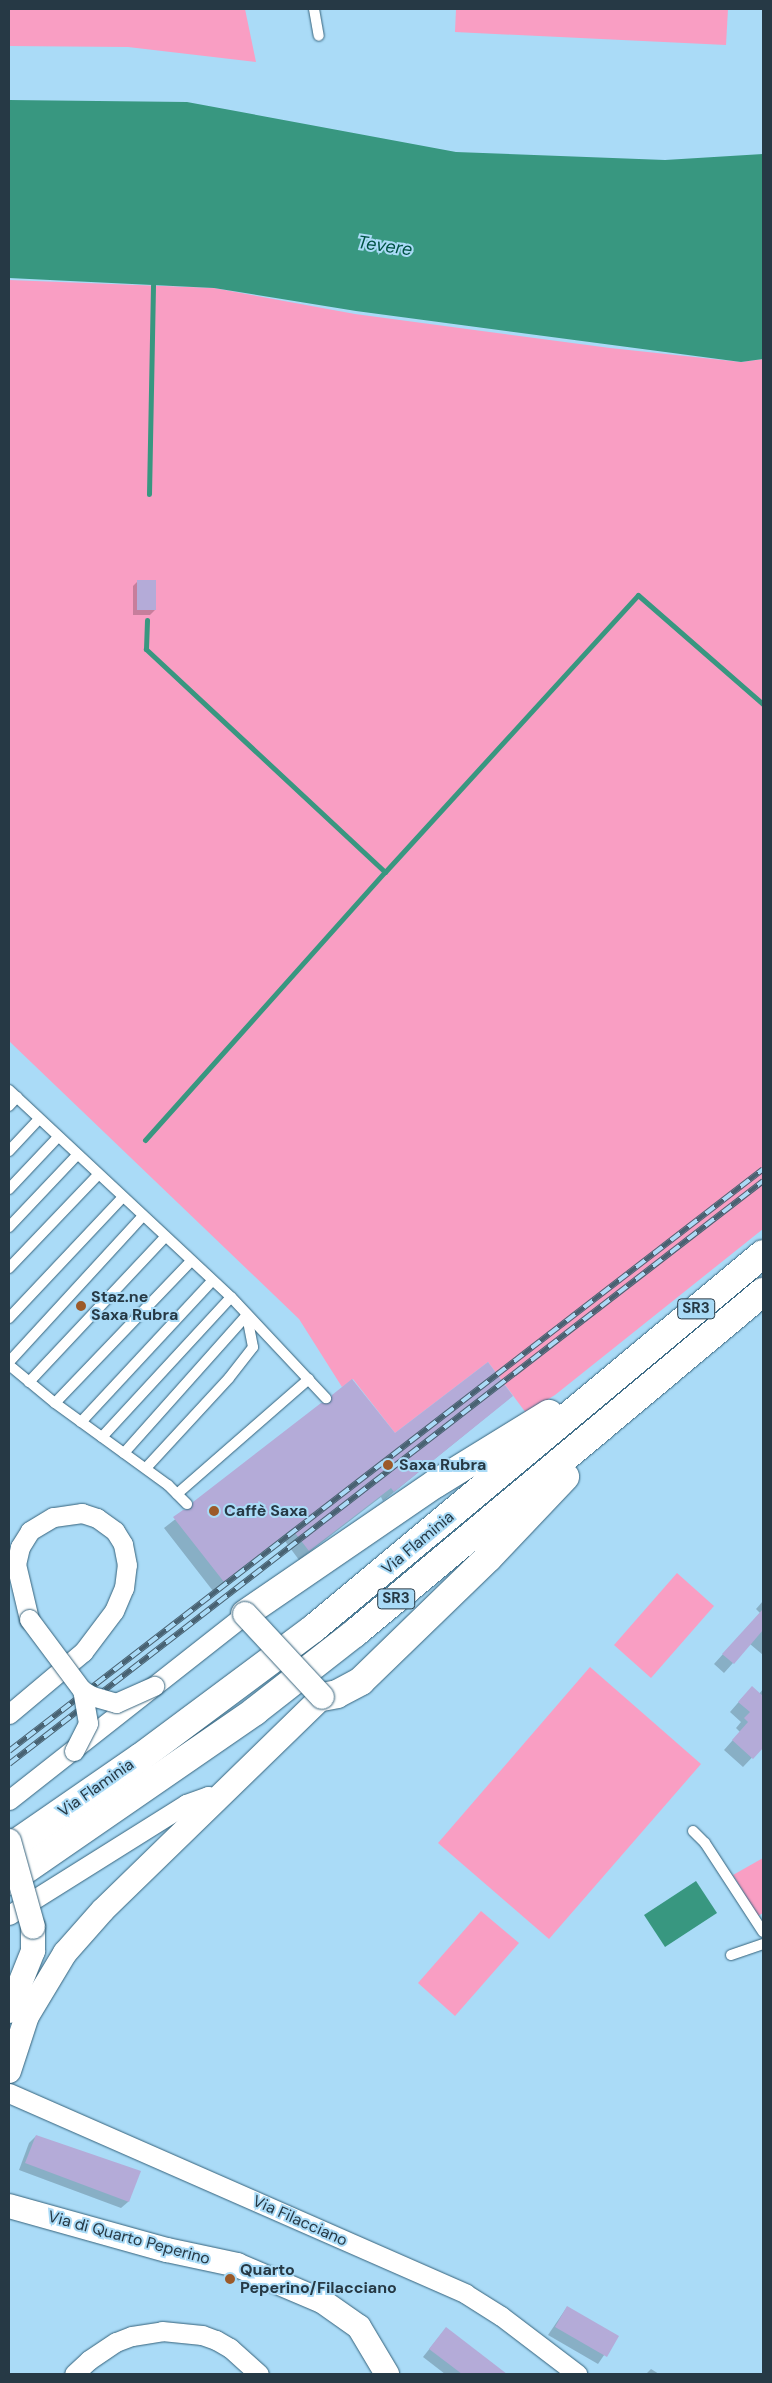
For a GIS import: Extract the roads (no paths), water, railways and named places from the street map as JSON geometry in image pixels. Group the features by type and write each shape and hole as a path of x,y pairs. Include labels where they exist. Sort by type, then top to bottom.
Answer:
{"highway":[{"name":"Via Flaminia","path":"9,1848 149,1752 314,1628 763,1254"},
{"name":"Via Flaminia","path":"9,1881 255,1711 356,1633 763,1292"},
{"path":"245,1614 435,1484 629,1365"},
{"path":"322,1697 350,1688 376,1666 488,1558 630,1404"}],"street":[{"path":"9,1714 83,1652 114,1611 124,1588 127,1565 123,1544 115,1531 90,1515 73,1514 53,1517 30,1531 20,1547 16,1564 29,1619"},
{"path":"9,1592 82,1690 100,1700 116,1703 154,1686"},
{"path":"9,1800 74,1751 245,1614 322,1697 103,1910 65,1953 27,2016 9,2071"},
{"path":"74,1751 88,1723 82,1690"},
{"path":"9,1915 186,1804 208,1796 216,1800"},
{"path":"9,1841 33,1927 32,1951 9,2011"},
{"name":"Via Filacciano","path":"9,2093 466,2294 501,2316 577,2374"},
{"name":"Via di Quarto Peperino","path":"9,2206 237,2266 307,2294 342,2313 359,2327 386,2374"},
{"path":"74,2374 88,2360 116,2342 132,2336 162,2331 192,2333 216,2340 230,2348 259,2374"}],"lane":[{"path":"314,9 319,36"},
{"path":"9,1090 164,1238 230,1297 326,1398"},
{"path":"9,1106 17,1097"},
{"path":"9,1151 39,1118"},
{"path":"9,1189 58,1137"},
{"path":"9,1227 77,1155"},
{"path":"9,1268 98,1175"},
{"path":"9,1318 122,1198"},
{"path":"142,1217 9,1364 55,1403 146,1468 187,1504"},
{"path":"29,1382 164,1238"},
{"path":"55,1403 191,1261"},
{"path":"81,1422 212,1281"},
{"path":"102,1437 230,1297"},
{"path":"124,1453 247,1315"},
{"path":"146,1468 230,1378 253,1347 247,1315"},
{"path":"177,1494 297,1393 309,1379"},
{"path":"694,1830 705,1843 763,1932"},
{"path":"731,1955 763,1944"}],"water":[{"name":"Tevere","path":"9,100 187,102 456,152 665,160 763,154 763,359 741,362 356,311 214,288 9,278"},
{"path":"696,1881 717,1913 665,1947 644,1915"}],"waterway":[{"path":"149,494 153,285"},
{"path":"385,872 638,595 763,704"},
{"path":"145,1140 385,872 146,649 147,620"}],"railway":[{"path":"9,1751 763,1169"},
{"path":"9,1764 763,1181"}],"place":[{"name":"Staz.ne Saxa Rubra","path":"81,1306"},
{"name":"Saxa Rubra","path":"388,1465"},
{"name":"Caffè Saxa","path":"214,1511"},
{"name":"Quarto Peperino/Filacciano","path":"230,2279"}]}
